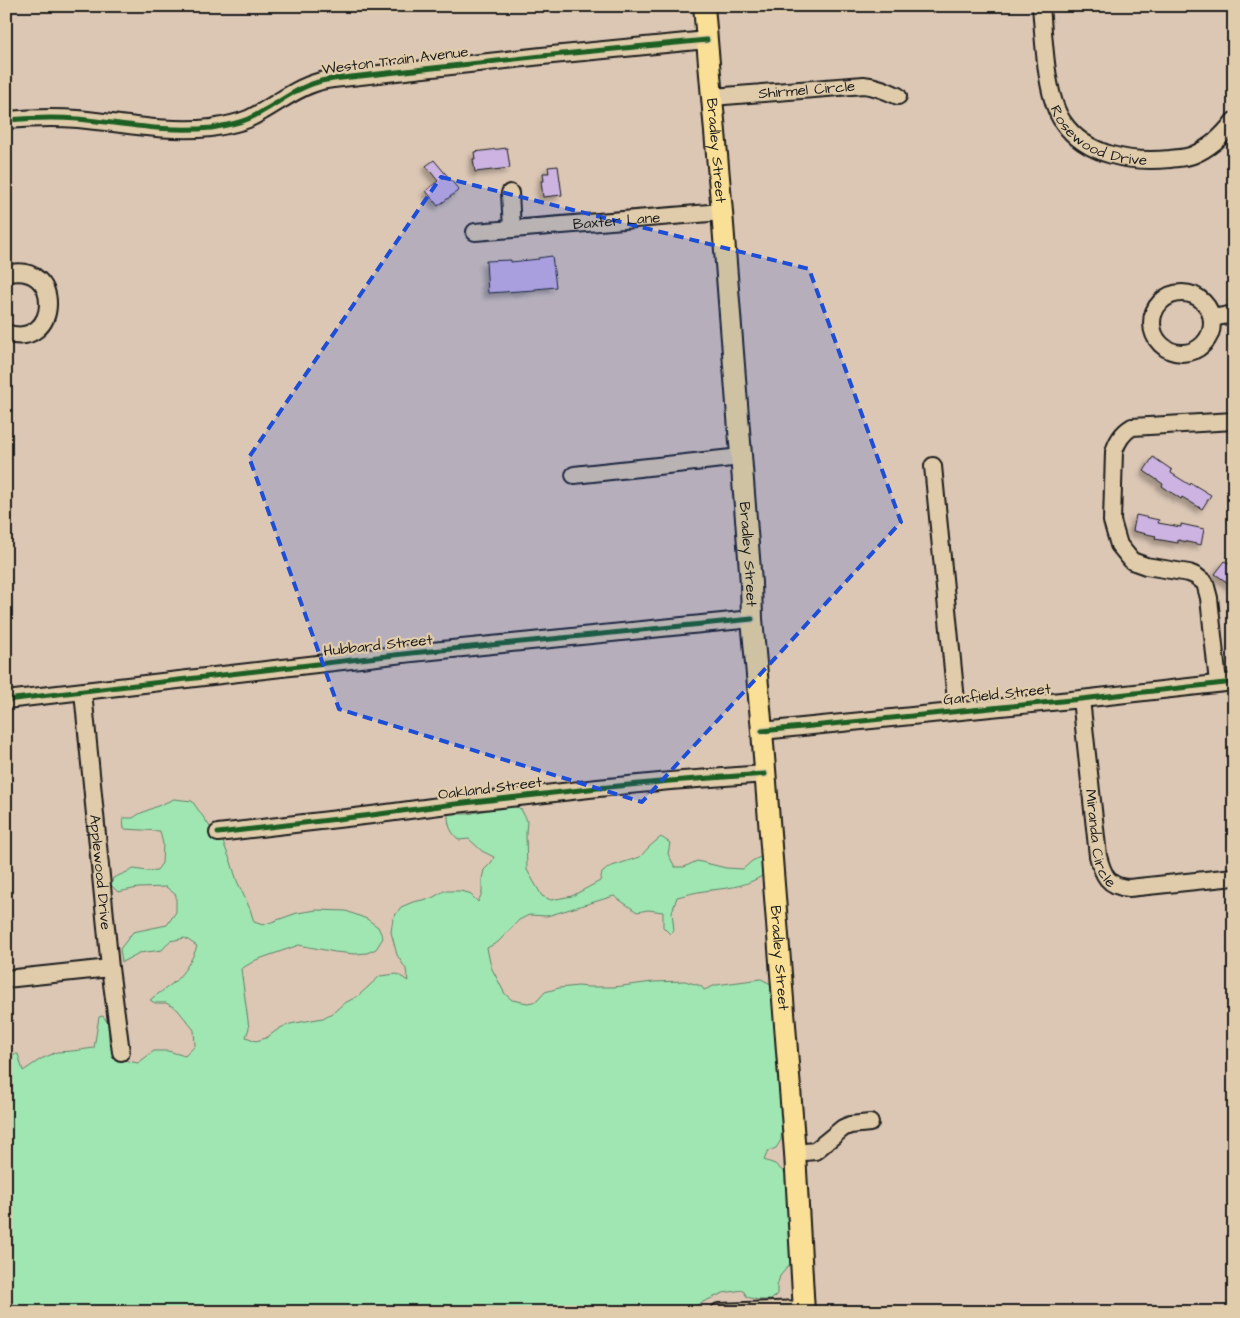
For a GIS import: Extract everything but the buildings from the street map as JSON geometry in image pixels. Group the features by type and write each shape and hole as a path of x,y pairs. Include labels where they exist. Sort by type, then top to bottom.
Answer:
{"main road":[{"name":"Bradley Street","path":"704,6 722,212 795,1153 804,1310"}],"street":[{"name":"Rosewood Drive","path":"1041,6 1049,82 1057,110 1063,122 1072,133 1093,148 1116,156 1154,160 1192,156 1218,139 1234,122"},
{"name":"Weston Train Avenue","path":"6,120 30,118 77,119 168,129 212,128 247,119 303,88 333,78 707,40"},
{"name":"Shirmel Circle","path":"712,97 864,84 882,88 898,96"},
{"path":"510,193 512,229"},
{"name":"Baxter Lane","path":"475,232 722,212"},
{"path":"6,274 22,273 36,279 46,291 49,306 44,321 33,332 18,336 6,334"},
{"path":"1212,318 1234,314"},
{"path":"1226,682 1210,598 1205,583 1189,573 1146,566 1132,561 1119,545 1112,521 1114,452 1121,436 1132,427 1234,421"},
{"path":"574,475 741,456"},
{"path":"933,466 957,711"},
{"name":"Hubbard Street","path":"6,700 412,653 752,618"},
{"name":"Garfield Street","path":"762,731 1081,699 1226,682"},
{"name":"Applewood Drive","path":"83,692 110,968 121,1052"},
{"name":"Miranda Circle","path":"1081,699 1098,856 1107,879 1118,887 1129,888 1234,877"},
{"name":"Oakland Street","path":"218,833 598,788 765,774"},
{"path":"6,979 110,968"},
{"path":"795,1153 815,1151 843,1128 850,1125 870,1123"},
{"path":"719,1312 804,1310"}],"highlighted area":[{"path":"441,177 809,269 901,522 642,802 339,709 249,457"}],"green space":[{"path":"174,799 192,801 223,842 254,922 263,925 297,913 317,910 346,911 367,919 378,927 383,938 376,949 367,953 335,952 299,945 256,960 241,969 249,1028 246,1037 256,1041 266,1038 280,1028 290,1024 323,1018 358,996 380,976 397,974 408,981 406,969 397,955 391,932 393,918 401,907 432,898 444,891 469,893 478,902 482,893 484,870 494,857 482,851 469,839 459,840 450,828 448,814 468,814 510,805 521,809 527,821 527,870 542,896 551,900 572,896 600,881 602,873 609,867 640,857 661,837 670,843 668,854 675,867 684,867 697,861 726,868 743,869 752,861 762,856 765,863 762,876 755,880 734,887 701,891 677,897 672,912 674,930 670,934 663,927 663,912 648,910 637,912 614,896 547,916 529,915 519,920 498,942 487,948 491,967 505,994 512,1000 528,1003 537,1001 545,992 578,986 614,987 653,982 685,981 701,986 704,990 716,985 761,979 773,985 777,1024 775,1037 780,1053 783,1091 782,1124 781,1140 776,1148 768,1151 764,1160 775,1164 787,1175 792,1215 791,1263 780,1276 777,1294 771,1300 758,1300 747,1297 743,1290 723,1293 681,1312 6,1312 6,1054 18,1054 23,1071 41,1059 57,1052 94,1048 99,1017 103,1016 108,1023 109,1041 114,1054 128,1061 138,1063 154,1051 168,1051 185,1056 195,1046 194,1030 177,1009 166,1003 155,1003 150,1000 180,975 190,961 197,946 185,938 170,941 162,950 139,953 122,962 120,949 133,932 167,925 176,912 176,895 166,887 138,888 118,892 111,885 113,878 134,869 157,870 162,863 163,844 160,831 124,829 123,818 133,818"}],"cycle path":[{"path":"6,120 60,118 161,128 211,128 234,124 248,119 300,89 324,80 707,40"},
{"path":"6,700 412,653 752,619"},
{"path":"762,731 1234,682"},
{"path":"218,833 598,788 765,774"}]}
